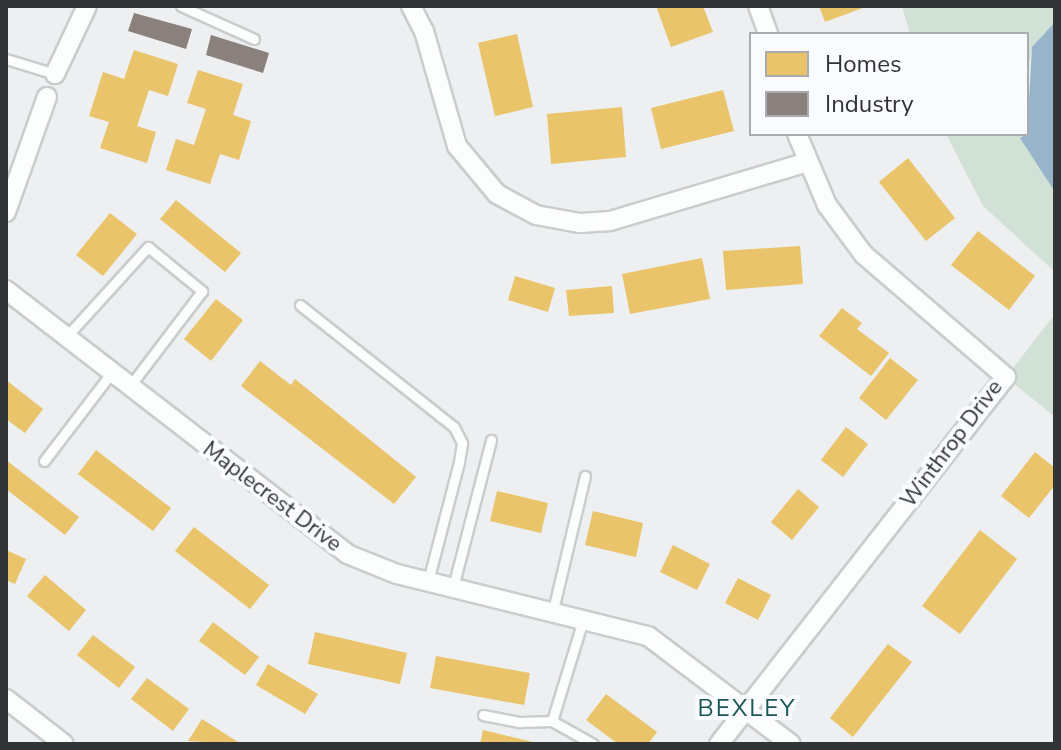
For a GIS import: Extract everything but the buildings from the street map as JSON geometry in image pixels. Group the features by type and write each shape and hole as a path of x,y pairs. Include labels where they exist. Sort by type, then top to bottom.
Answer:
{"street":[{"path":"55,74 87,6"},
{"path":"411,6 424,31 457,146 497,194 536,215 580,223 610,221 805,163"},
{"path":"758,6 767,32"},
{"path":"6,212 47,97"},
{"name":"Winthrop Drive","path":"719,744 1006,377 864,255 827,205 805,163 798,136"},
{"name":"Maplecrest Drive","path":"6,290 347,554 428,581 584,617 648,636 791,744"},
{"path":"6,699 64,744"}],"lane":[{"path":"181,6 254,39"},
{"path":"6,59 55,74"},
{"path":"66,337 148,247 202,291 129,387"},
{"path":"300,305 454,427 462,443 428,581"},
{"path":"44,461 112,372"},
{"path":"453,587 491,440"},
{"path":"553,610 585,476"},
{"path":"552,721 584,617"},
{"path":"483,715 552,721 593,744"}],"green space":[{"path":"902,6 1055,6 1055,22 1032,47 1029,69 1029,32 909,32"},
{"path":"947,136 1022,136 1055,192 1055,272 983,206"},
{"path":"1055,314 1055,417 1006,377"}],"water":[{"path":"1055,22 1055,192 1020,138 1029,136 1032,47"}],"district":[{"name":"BEXLEY","path":"747,709"}]}
